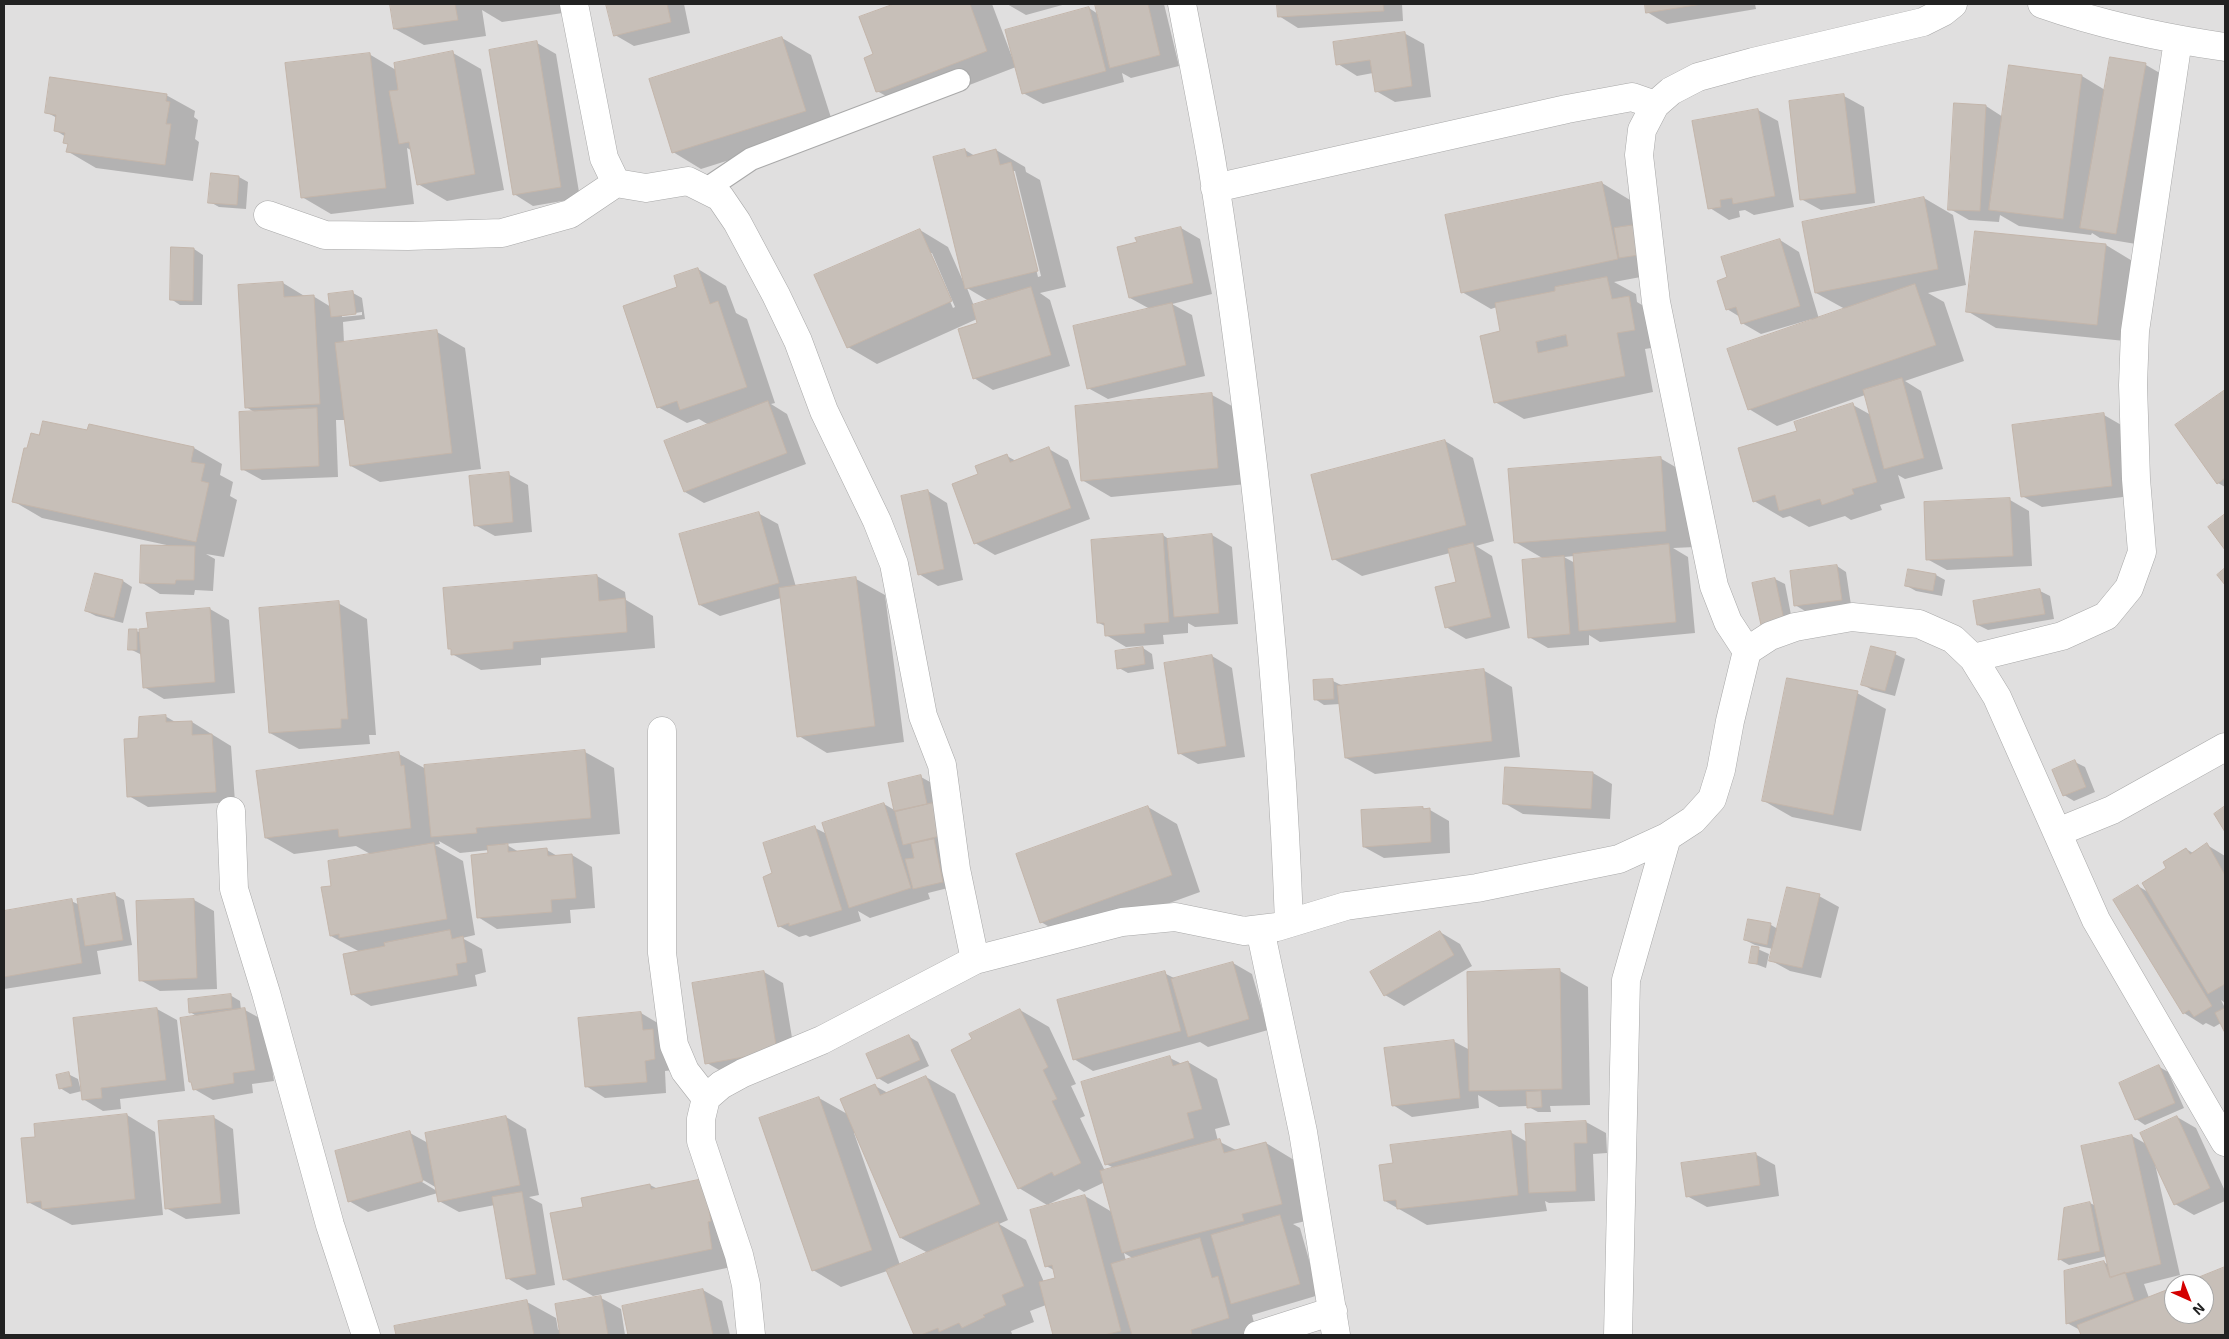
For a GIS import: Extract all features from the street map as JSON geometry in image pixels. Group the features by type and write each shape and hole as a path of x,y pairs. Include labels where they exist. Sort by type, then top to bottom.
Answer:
{"street":[{"path":"574,4 604,158 616,182"},
{"path":"1182,4 1215,188 1252,452 1285,812 1289,923"},
{"path":"1747,651 1728,622 1714,586 1656,302 1639,155 1642,130 1655,105 1671,91 1698,77 1753,62 1923,22 1943,12 1953,4"},
{"path":"2042,4 2076,16 2178,40 2225,47"},
{"path":"1973,658 2062,636 2106,616 2129,588 2142,552 2136,479 2133,385 2135,331 2178,40"},
{"path":"1215,188 1567,108 1632,97 1655,105"},
{"path":"268,215 325,235 408,236 502,233 570,214 616,182 646,188 688,181 720,197 737,222 798,341 824,411 877,521 894,564 923,716 942,765 956,869 975,960"},
{"path":"751,1335 746,1285 701,1142 701,1119 706,1098 720,1085 743,1073 822,1040 975,960 1122,922 1175,917 1244,931 1260,929 1289,923 1346,906 1477,888 1619,859 1667,837 1693,820 1712,799 1721,770 1730,720 1747,651 1770,636 1795,627 1852,617 1919,624 1953,639 1973,658 1997,697 2096,920 2225,1142"},
{"path":"662,730 662,953 674,1045 686,1070 706,1098"},
{"path":"2058,832 2112,810 2225,747"},
{"path":"231,811 234,889 266,993 330,1225 366,1335"},
{"path":"1618,1335 1626,980 1667,837"},
{"path":"1258,1335 1334,1323 1303,1132 1260,929"}],"lane":[{"path":"705,190 751,159 959,80"}],"shaded area":[{"path":"4,4 2225,4 2225,1335 4,1335"}],"building":[{"path":"390,4 455,4 458,20 394,29"},
{"path":"606,4 667,4 671,22 614,36"},
{"path":"894,4 970,4 987,51 886,90 876,92 864,58 873,54 859,17"},
{"path":"1095,4 1148,4 1160,55 1110,68"},
{"path":"1277,4 1383,4 1384,11 1278,17"},
{"path":"1645,4 1702,4 1646,13"},
{"path":"1089,7 1106,71 1022,94 1005,30"},
{"path":"1405,32 1412,86 1375,92 1370,60 1336,65 1333,42"},
{"path":"782,37 806,111 672,153 649,79"},
{"path":"537,41 561,187 513,195 489,50"},
{"path":"453,51 475,174 417,185 409,142 399,144 389,91 398,90 394,63"},
{"path":"370,53 386,188 301,198 285,63"},
{"path":"2110,57 2146,63 2116,234 2080,228"},
{"path":"2009,65 2082,75 2063,219 1989,210"},
{"path":"50,77 167,94 166,101 170,102 166,124 171,124 165,165 66,152 68,144 63,143 65,133 54,131 56,115 45,113"},
{"path":"1844,94 1856,193 1800,200 1789,101"},
{"path":"1954,103 1986,105 1980,211 1948,210"},
{"path":"1758,109 1775,196 1733,204 1732,198 1720,200 1721,207 1708,209 1692,121"},
{"path":"965,149 967,157 996,149 1000,165 1011,162 1038,271 965,289 933,157"},
{"path":"211,173 239,176 237,205 208,203"},
{"path":"1602,182 1618,259 1461,293 1445,215"},
{"path":"1924,197 1938,269 1815,293 1802,222"},
{"path":"1635,225 1639,255 1619,258 1614,228"},
{"path":"1181,227 1193,283 1129,298 1117,247 1137,242 1135,238"},
{"path":"920,229 952,301 847,348 814,275"},
{"path":"1975,231 2106,244 2097,325 1966,312"},
{"path":"1780,239 1800,306 1741,324 1736,307 1726,310 1717,281 1727,277 1721,257"},
{"path":"171,247 194,248 193,301 170,300"},
{"path":"698,268 710,304 718,301 747,387 680,410 677,401 657,408 623,306 677,287 674,276"},
{"path":"1607,277 1612,299 1629,296 1635,330 1617,333 1625,376 1494,403 1480,336 1500,331 1495,303 1555,291 1555,287","holes":["1566,335 1568,346 1538,353 1536,342"]},
{"path":"283,282 284,297 314,295 320,404 245,408 238,285"},
{"path":"1915,284 1936,345 1748,410 1727,349"},
{"path":"1031,287 1051,355 973,379 958,329 977,323 972,305"},
{"path":"353,291 356,314 331,317 328,294"},
{"path":"1172,303 1186,365 1087,389 1073,326"},
{"path":"437,330 452,453 350,466 335,343"},
{"path":"1902,378 1924,458 1884,469 1863,390"},
{"path":"2225,390 2225,478 2217,484 2175,425"},
{"path":"1212,393 1218,468 1081,481 1075,406"},
{"path":"768,401 787,453 684,492 664,441"},
{"path":"1853,403 1877,482 1852,489 1854,494 1822,505 1820,499 1779,511 1775,495 1753,502 1738,448 1797,431 1794,422"},
{"path":"317,408 319,466 241,470 239,412"},
{"path":"2104,413 2112,486 2021,497 2012,425"},
{"path":"43,421 87,430 89,424 194,447 191,462 205,464 201,481 209,483 196,542 12,502 24,448 27,448 31,433 39,435"},
{"path":"1445,440 1466,525 1332,560 1311,475"},
{"path":"1049,447 1071,508 974,544 952,484 978,474 975,466 1007,454 1010,462"},
{"path":"1661,457 1666,531 1514,543 1508,469"},
{"path":"509,472 513,522 474,526 469,476"},
{"path":"928,490 944,569 918,575 901,496"},
{"path":"2010,498 2013,556 1926,560 1924,502"},
{"path":"759,512 779,583 699,605 679,534"},
{"path":"2225,514 2225,550 2208,527"},
{"path":"1163,534 1169,622 1144,624 1145,633 1105,636 1104,623 1097,623 1091,540"},
{"path":"1212,534 1219,613 1174,617 1167,539"},
{"path":"1473,543 1491,617 1445,628 1435,587 1456,582 1448,549"},
{"path":"1669,544 1676,622 1579,631 1573,554"},
{"path":"141,545 195,546 194,580 176,580 175,584 140,583"},
{"path":"1564,556 1570,634 1528,638 1522,560"},
{"path":"1837,565 1842,600 1794,606 1790,571"},
{"path":"2225,568 2225,585 2217,575"},
{"path":"1908,569 1936,574 1933,591 1905,586"},
{"path":"95,573 123,580 114,618 85,611"},
{"path":"597,575 599,601 625,598 627,632 513,642 513,649 451,655 451,649 448,649 443,588"},
{"path":"856,577 875,726 797,737 779,588"},
{"path":"1775,578 1784,620 1761,625 1752,583"},
{"path":"2040,589 2045,614 1977,625 1973,601"},
{"path":"339,601 348,719 341,719 341,728 269,733 259,608"},
{"path":"210,608 215,682 143,688 139,629 148,628 146,613"},
{"path":"129,629 137,629 137,650 128,650"},
{"path":"1871,646 1896,652 1885,691 1861,685"},
{"path":"1143,647 1145,664 1117,669 1115,651"},
{"path":"1212,655 1226,746 1178,754 1164,663"},
{"path":"1484,669 1492,741 1345,758 1337,686"},
{"path":"1787,678 1858,691 1833,815 1762,801"},
{"path":"1333,679 1334,699 1314,700 1313,680"},
{"path":"166,715 166,722 192,721 192,735 212,734 216,792 127,797 124,739 138,738 139,717"},
{"path":"585,750 591,818 476,828 477,833 431,837 424,765"},
{"path":"399,752 401,766 404,765 411,828 339,837 338,829 265,838 256,771"},
{"path":"2075,760 2086,787 2063,796 2052,770"},
{"path":"1505,767 1593,772 1591,809 1503,804"},
{"path":"921,775 927,804 894,811 888,783"},
{"path":"937,802 944,835 903,845 895,812"},
{"path":"884,803 911,888 849,908 822,823"},
{"path":"1148,806 1172,875 1040,923 1016,854"},
{"path":"2225,806 2225,832 2214,814"},
{"path":"1423,807 1423,809 1430,808 1431,842 1363,847 1361,810"},
{"path":"815,826 842,910 789,926 789,923 778,927 763,877 772,873 763,843"},
{"path":"934,839 943,882 913,889 905,859 914,858 911,844"},
{"path":"434,843 447,919 339,938 339,934 330,936 321,887 331,886 328,861"},
{"path":"2207,843 2225,875 2225,984 2208,994 2142,883 2166,868 2163,862 2186,848 2190,854"},
{"path":"508,844 508,852 547,848 548,856 572,854 576,898 551,900 552,912 477,918 471,855 488,853 487,846"},
{"path":"2138,885 2212,1006 2194,1017 2189,1010 2183,1014 2113,900"},
{"path":"1787,887 1820,894 1802,968 1769,961"},
{"path":"115,893 123,940 85,946 77,899"},
{"path":"72,899 82,963 4,977 4,911"},
{"path":"194,899 197,978 139,981 136,901"},
{"path":"1748,919 1771,923 1767,945 1744,940"},
{"path":"450,930 452,939 463,936 467,962 456,964 458,975 351,995 343,954 385,946 384,943"},
{"path":"1440,931 1454,955 1384,996 1370,972"},
{"path":"1752,946 1759,947 1757,964 1749,963"},
{"path":"1233,962 1249,1019 1188,1037 1171,979"},
{"path":"1560,969 1562,1089 1469,1091 1467,972"},
{"path":"764,971 777,1051 705,1064 692,983"},
{"path":"1165,971 1181,1031 1073,1060 1057,1000"},
{"path":"231,994 232,1008 189,1013 188,999"},
{"path":"157,1008 166,1080 101,1088 102,1098 82,1100 73,1018"},
{"path":"245,1008 255,1070 233,1073 234,1083 193,1090 191,1082 189,1082 180,1018"},
{"path":"2225,1008 2225,1033 2215,1013"},
{"path":"1020,1009 1048,1067 1043,1070 1057,1099 1052,1101 1081,1163 1054,1176 1052,1172 1018,1189 951,1050 972,1039 969,1034"},
{"path":"641,1012 643,1030 653,1029 655,1059 645,1061 647,1082 585,1087 578,1018"},
{"path":"909,1035 920,1060 877,1079 866,1054"},
{"path":"1454,1040 1460,1098 1392,1106 1384,1048"},
{"path":"1170,1056 1173,1066 1188,1061 1202,1109 1187,1113 1194,1138 1105,1165 1081,1082"},
{"path":"2159,1065 2175,1103 2135,1120 2119,1083"},
{"path":"69,1072 72,1086 59,1089 56,1075"},
{"path":"926,1076 980,1204 900,1238 840,1099 875,1084 880,1095"},
{"path":"1541,1091 1542,1107 1527,1108 1526,1092"},
{"path":"819,1097 872,1250 812,1271 759,1118"},
{"path":"127,1114 135,1199 42,1209 41,1201 27,1203 21,1138 35,1137 34,1124"},
{"path":"214,1116 221,1203 165,1209 158,1121"},
{"path":"506,1116 520,1185 438,1202 425,1133"},
{"path":"2177,1116 2210,1188 2174,1205 2140,1133"},
{"path":"1586,1121 1587,1143 1574,1143 1576,1191 1529,1193 1525,1124"},
{"path":"410,1131 423,1181 348,1202 335,1151"},
{"path":"1511,1131 1518,1195 1397,1209 1396,1200 1384,1201 1379,1165 1393,1163 1390,1145"},
{"path":"2132,1135 2161,1264 2110,1277 2081,1146"},
{"path":"1220,1139 1224,1153 1266,1142 1282,1204 1242,1214 1244,1221 1122,1253 1100,1171"},
{"path":"1756,1153 1760,1185 1686,1197 1681,1163"},
{"path":"703,1179 711,1221 708,1222 712,1249 563,1280 550,1213 583,1207 581,1198 650,1184 651,1189"},
{"path":"522,1192 536,1274 506,1279 492,1197"},
{"path":"1085,1195 1121,1331 1104,1335 1053,1335 1039,1282 1055,1278 1052,1265 1045,1267 1030,1210"},
{"path":"2090,1202 2100,1251 2058,1260 2064,1208"},
{"path":"1280,1215 1300,1284 1231,1304 1211,1235"},
{"path":"998,1222 1024,1286 1002,1295 1006,1305 983,1315 985,1317 962,1328 959,1323 939,1332 938,1328 921,1335 914,1335 886,1270"},
{"path":"1200,1238 1212,1278 1218,1276 1229,1318 1191,1330 1192,1335 1132,1335 1111,1264"},
{"path":"2104,1261 2110,1278 2125,1272 2134,1300 2066,1324 2064,1271"},
{"path":"2225,1267 2225,1335 2081,1335 2077,1325 2164,1291 2164,1324 2214,1324 2214,1274 2207,1274"},
{"path":"703,1289 713,1335 628,1335 622,1306"},
{"path":"601,1296 608,1335 560,1335 555,1304"},
{"path":"527,1300 534,1335 396,1335 394,1326"}]}
